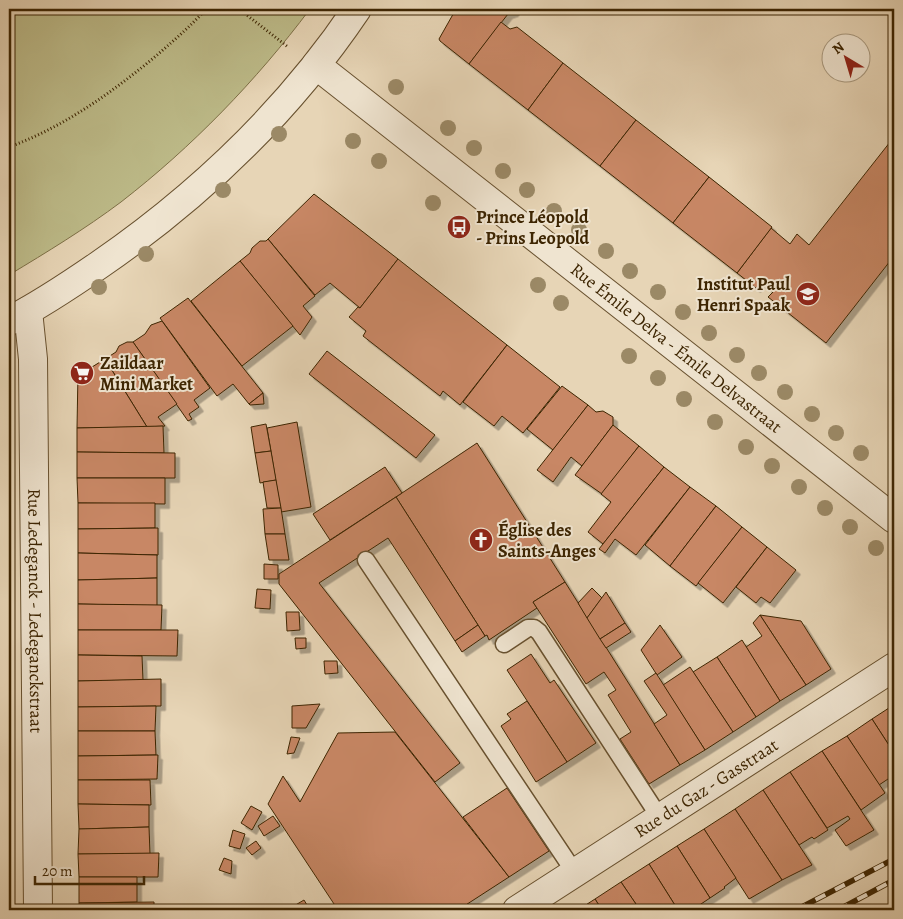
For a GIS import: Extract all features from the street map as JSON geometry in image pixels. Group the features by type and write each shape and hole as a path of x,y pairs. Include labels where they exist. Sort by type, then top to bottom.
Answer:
{"street":[{"path":"18,316 73,283 133,242 189,197 248,141 316,65 356,9"},
{"name":"Rue Émile Delva - Émile Delvastraat","path":"316,65 894,519"},
{"name":"Rue Ledeganck - Ledeganckstraat","path":"18,316 33,359 38,910"},
{"name":"Rue du Gaz - Gasstraat","path":"517,910 894,666"}],"lane":[{"path":"366,560 575,873"},
{"path":"504,644 528,628 534,628 539,632 660,818"}],"path":[{"path":"9,147 55,127 91,105 133,75 198,19 206,9"},
{"path":"239,9 289,47"}],"shaded area":[{"path":"9,9 310,9 268,62 222,112 173,159 107,212 9,275"}],"building":[{"path":"456,9 515,9 514,12 508,14 469,64 439,39"},
{"path":"501,22 510,29 517,27 563,63 528,110 469,64"},
{"path":"563,63 636,120 600,166 528,110"},
{"path":"636,120 709,177 673,223 600,166"},
{"path":"894,137 894,256 826,343 768,297 773,292 761,283 756,288 737,273 771,228 790,244 797,234 809,245"},
{"path":"709,177 772,227 737,273 673,223"},
{"path":"314,194 398,259 360,308 330,283 315,295 268,239"},
{"path":"268,239 315,296 303,306 312,317 300,335 240,261 260,241"},
{"path":"398,259 507,345 460,405 443,391 440,396 363,336 366,331 349,317 358,307 360,308"},
{"path":"240,261 293,326 242,366 191,301"},
{"path":"188,298 263,393 249,404 233,384 217,396 160,318"},
{"path":"162,321 210,388 194,400 199,407 189,414 192,419 188,421 133,342 145,334 151,325"},
{"path":"127,342 133,342 177,404 158,417 165,426 147,427 105,359 116,352 119,346"},
{"path":"507,345 560,387 523,433 502,416 494,426 463,402"},
{"path":"327,351 435,435 416,458 309,374"},
{"path":"105,359 147,427 77,428 78,372 84,366 92,367"},
{"path":"562,386 588,405 553,450 527,429"},
{"path":"263,393 264,404 249,404"},
{"path":"588,405 596,412 603,411 613,417 613,425 582,466 571,457 553,482 537,470"},
{"path":"297,422 311,507 281,512 267,428"},
{"path":"266,424 271,451 255,453 251,427"},
{"path":"613,425 639,446 602,494 575,475"},
{"path":"163,426 164,453 77,452 77,428"},
{"name":"Église des Saints-Anges","path":"477,443 565,582 533,602 537,608 489,640 396,497"},
{"path":"639,446 664,467 603,544 588,532 611,502 601,494"},
{"path":"271,451 276,480 260,483 255,453"},
{"path":"77,452 175,453 175,478 77,478"},
{"path":"385,467 402,493 330,540 313,514"},
{"path":"664,467 690,487 636,555 615,539 605,553 599,549"},
{"path":"77,478 165,478 165,504 78,503"},
{"path":"276,480 281,508 267,508 263,482"},
{"path":"690,487 716,506 670,566 645,545"},
{"path":"396,497 478,625 455,641 388,538 319,583 460,763 435,782 279,584 279,574"},
{"path":"78,503 155,503 155,528 78,529"},
{"path":"716,506 742,527 696,586 670,566"},
{"path":"281,508 285,534 265,534 263,509"},
{"path":"742,527 767,547 723,603 698,583"},
{"path":"158,528 158,555 78,553 78,529"},
{"path":"265,534 285,534 289,560 269,560"},
{"path":"767,547 796,570 770,603 761,597 756,603 736,587"},
{"path":"78,553 157,555 157,578 78,580"},
{"path":"264,564 278,565 278,579 264,579"},
{"path":"157,578 157,606 78,604 78,580"},
{"path":"565,582 680,765 649,784 620,739 631,732 608,695 616,690 604,672 586,684 533,602"},
{"path":"592,588 602,598 587,618 578,603"},
{"path":"257,589 271,590 270,609 255,608"},
{"path":"606,592 625,623 600,639 587,618"},
{"path":"78,604 162,605 161,630 78,630"},
{"path":"286,612 299,612 300,630 287,631"},
{"path":"760,615 801,621 831,669 806,685"},
{"path":"760,615 806,685 780,701 746,647 762,636 753,623"},
{"path":"625,623 631,632 606,648 600,639"},
{"path":"478,625 485,636 462,652 455,641"},
{"path":"660,625 682,657 657,675 641,650"},
{"path":"78,630 178,630 177,656 78,655"},
{"path":"295,638 306,638 306,648 296,649"},
{"path":"742,640 780,701 756,717 717,657"},
{"path":"531,654 550,683 554,680 596,743 567,762 507,670"},
{"path":"78,655 142,656 143,680 78,681"},
{"path":"717,657 756,717 733,732 693,672"},
{"path":"324,661 337,661 338,673 325,674"},
{"path":"690,667 733,732 705,750 663,685"},
{"path":"656,673 705,750 680,765 654,724 667,715 644,681"},
{"path":"161,679 161,706 78,707 78,681"},
{"path":"527,701 567,762 536,782 501,726 511,719 507,714"},
{"path":"320,704 306,728 292,728 292,706"},
{"path":"156,706 155,731 78,731 78,707"},
{"path":"892,706 894,710 894,753 872,719"},
{"path":"872,719 894,753 894,775 879,785 847,736"},
{"path":"78,731 155,731 156,755 78,756"},
{"path":"395,732 509,877 458,910 338,910 268,804 283,776 300,802 338,733"},
{"path":"847,736 885,793 861,810 822,751"},
{"path":"291,737 300,738 294,753 287,754"},
{"path":"822,751 874,830 846,846 835,830 850,819 848,816 827,828 790,772"},
{"path":"158,755 157,779 78,780 78,756"},
{"path":"790,772 828,830 814,839 812,837 799,845 763,790"},
{"path":"78,780 150,780 151,805 78,804"},
{"path":"507,788 549,851 509,877 463,817"},
{"path":"763,790 812,865 782,880 735,809"},
{"path":"78,804 149,805 149,827 79,829"},
{"path":"251,806 262,812 252,830 241,823"},
{"path":"735,809 782,880 749,899 704,829"},
{"path":"273,816 280,826 264,836 258,826"},
{"path":"149,827 150,854 78,854 79,829"},
{"path":"704,829 736,878 710,898 677,846"},
{"path":"233,830 245,834 240,849 229,846"},
{"path":"256,841 261,848 252,855 246,848"},
{"path":"677,846 710,898 695,908 693,906 686,910 678,910 649,864"},
{"path":"159,853 158,877 79,877 78,854"},
{"path":"224,858 232,861 231,874 219,870"},
{"path":"649,864 678,910 640,910 621,882"},
{"path":"79,877 137,877 137,902 79,903"},
{"path":"621,882 640,910 602,910 595,899"},
{"path":"595,899 602,910 578,910"},
{"path":"304,900 310,910 287,910"},
{"path":"154,902 154,910 79,910 79,903"}],"railway":[{"path":"796,910 894,859"},
{"path":"838,910 894,880"}],"place":[{"name":"Prince Léopold - Prins Leopold","path":"459,227"},
{"name":"Institut Paul Henri Spaak","path":"808,294"},
{"name":"Zaildaar Mini Market","path":"82,373"},
{"name":"Église des Saints-Anges","path":"481,540"}]}
